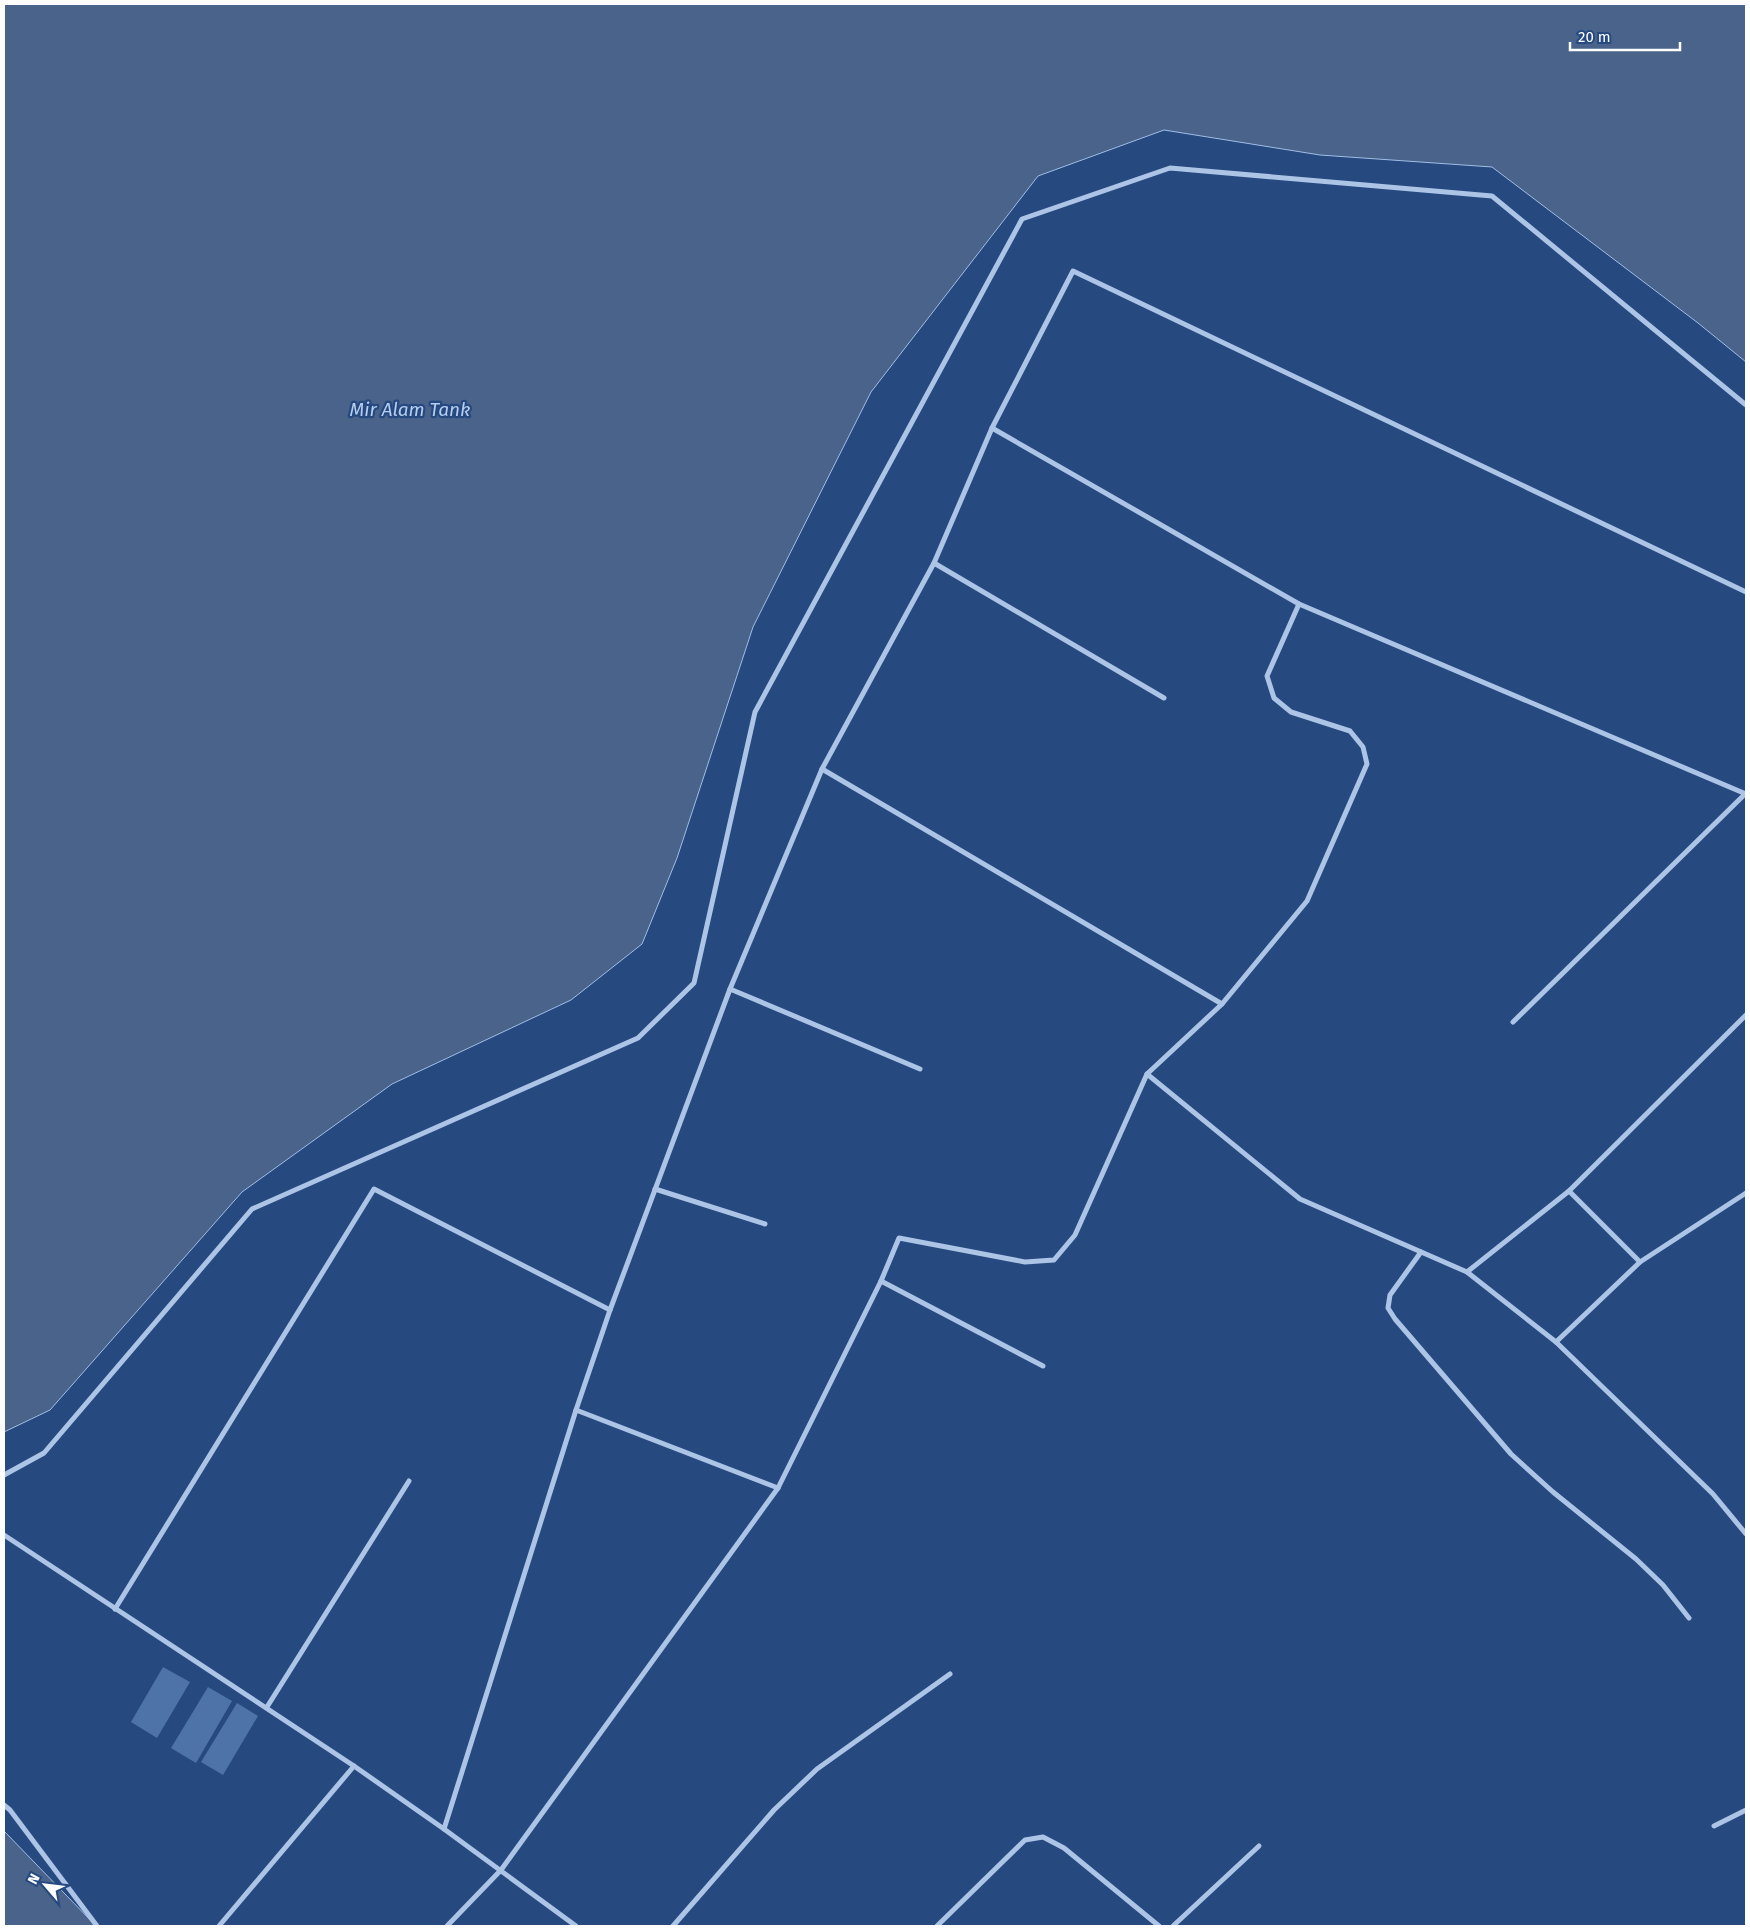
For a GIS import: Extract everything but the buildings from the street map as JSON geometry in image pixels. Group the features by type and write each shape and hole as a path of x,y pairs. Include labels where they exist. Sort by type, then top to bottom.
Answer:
{"street":[{"path":"4,1475 44,1453 252,1210 638,1038 694,983 755,712 1022,219 1170,168 1492,196 1746,405"},
{"path":"444,1829 576,1410 610,1310 730,989 822,769 934,563 992,428 1073,271 1746,592"},
{"path":"992,428 1299,604 1745,795 1513,1022"},
{"path":"934,563 1164,698"},
{"path":"447,1926 501,1870 778,1488 881,1281 899,1238 1025,1262 1054,1260 1074,1235 1147,1074 1222,1004 1307,901 1367,764 1363,747 1350,731 1291,712 1274,698 1267,676 1299,604"},
{"path":"822,769 1222,1004"},
{"path":"730,989 920,1069"},
{"path":"1467,1272 1569,1191 1746,1015"},
{"path":"1147,1074 1300,1199 1467,1272 1556,1342 1713,1494 1746,1534"},
{"path":"115,1609 374,1189 610,1310"},
{"path":"655,1189 765,1224"},
{"path":"1569,1191 1640,1262"},
{"path":"1556,1342 1640,1262 1746,1193"},
{"path":"1421,1252 1390,1295 1388,1308 1395,1319 1510,1454 1553,1492 1636,1559 1663,1585 1689,1618"},
{"path":"881,1281 1043,1366"},
{"path":"576,1410 778,1488"},
{"path":"267,1708 409,1481"},
{"path":"4,1535 354,1766 501,1870 576,1926"},
{"path":"673,1926 774,1810 816,1769 950,1674"},
{"path":"219,1926 354,1766"},
{"path":"4,1805 10,1810 97,1926"},
{"path":"1714,1826 1746,1810"},
{"path":"937,1926 1025,1840 1043,1837 1064,1848 1159,1926"},
{"path":"1173,1926 1259,1846"}],"water":[{"name":"Mir Alam Tank","path":"4,4 1746,4 1746,362 1698,323 1492,167 1320,155 1164,130 1038,176 871,392 753,627 677,858 642,944 571,1000 392,1084 242,1192 50,1410 4,1432"},
{"path":"4,1831 96,1926 4,1926"}]}
